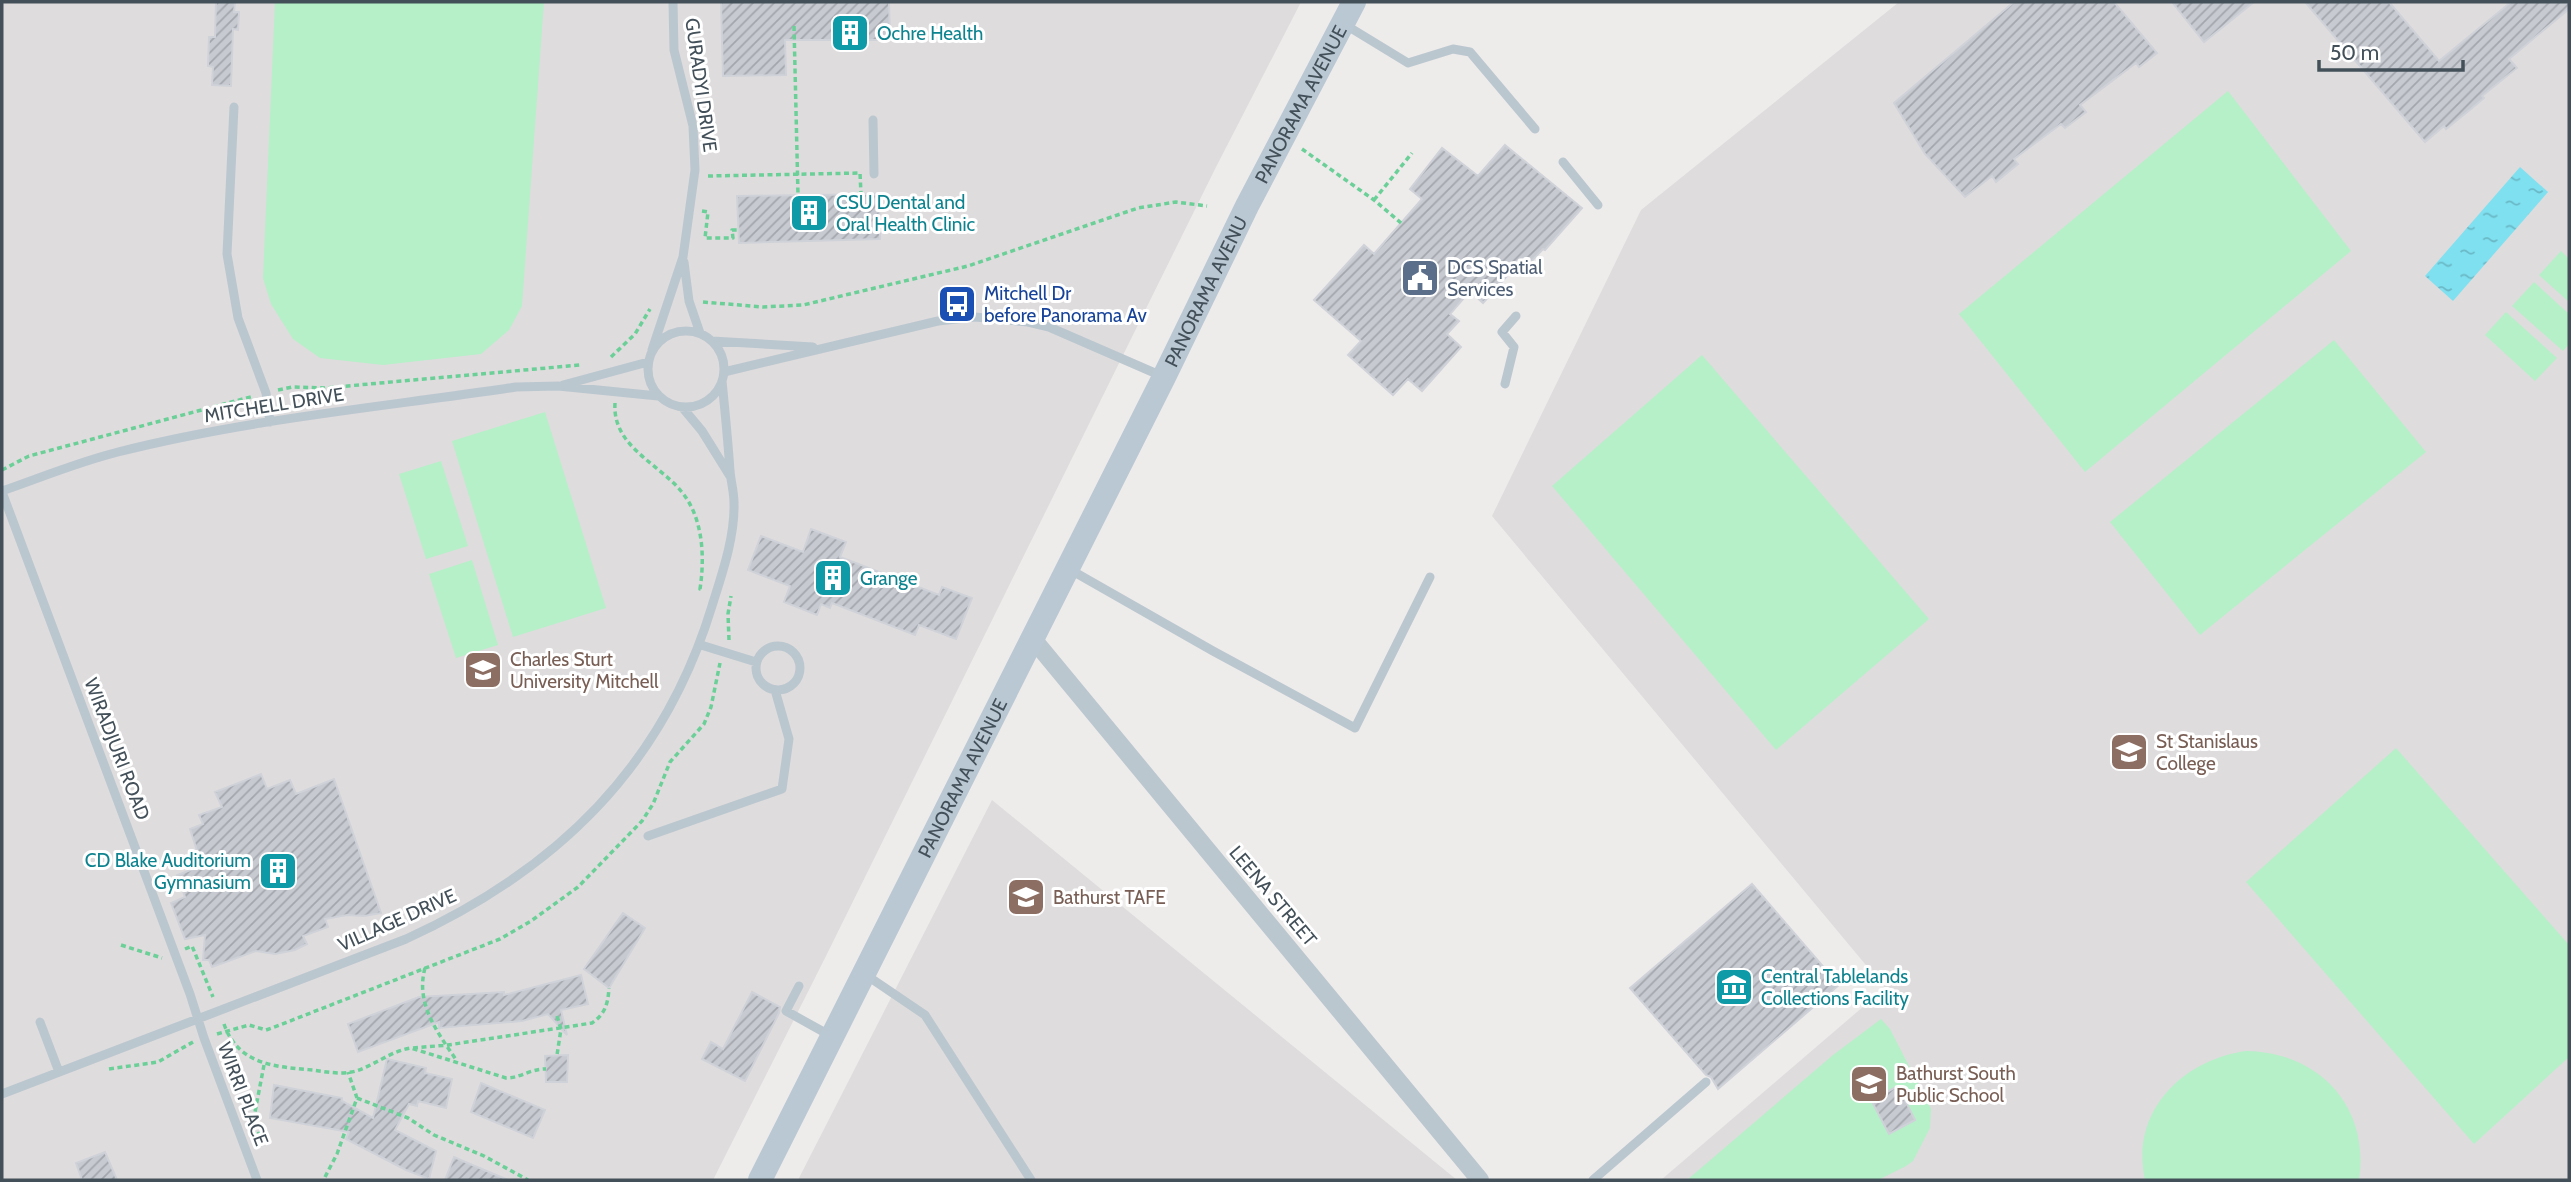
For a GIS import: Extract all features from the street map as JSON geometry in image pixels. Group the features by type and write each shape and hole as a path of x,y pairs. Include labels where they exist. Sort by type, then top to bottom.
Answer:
{"street":[{"name":"PANORAMA AVENUE","path":"1247,206 1348,13"},
{"name":"PANORAMA AVENU","path":"1164,377 1247,206"},
{"name":"PANORAMA AVENUE","path":"760,1180 1164,377"},
{"name":"LEENA STREET","path":"1033,639 1480,1180"}],"lane":[{"name":"GURADYI DRIVE","path":"652,350 683,257 694,180 693,126 674,50 673,2"},
{"path":"1348,13 1408,63 1453,49 1470,52 1535,129"},
{"path":"234,107 227,254 238,318 266,393 270,422"},
{"path":"873,120 874,174"},
{"path":"1563,162 1598,205"},
{"name":"GURADYI DRIVE","path":"683,257 689,301 700,333"},
{"path":"1505,384 1514,347 1502,332 1516,316"},
{"path":"723,376 825,347 938,321 975,317 1049,327 1164,377"},
{"path":"678,331 700,333 719,350 723,376 716,392 707,401 695,406 670,404 651,386 648,362 652,350 659,341 678,331"},
{"path":"712,341 825,347"},
{"name":"MITCHELL DRIVE","path":"558,386 648,362"},
{"name":"VILLAGE DRIVE","path":"2,1094 406,939 465,911 530,869 592,814 635,762 675,701 701,645 733,517 723,376"},
{"name":"MITCHELL DRIVE","path":"2,492 114,453 189,435 270,422 516,387 558,386 659,396"},
{"name":"VILLAGE DRIVE","path":"682,407 702,431 731,478"},
{"name":"WIRADJURI ROAD","path":"2,492 198,1019"},
{"path":"1068,568 1355,728 1430,577"},
{"path":"701,645 757,662"},
{"path":"775,646 791,650 800,664 797,681 791,687 775,691 766,687 759,681 757,662 761,654 775,646"},
{"path":"648,836 782,789 789,739 775,691"},
{"path":"864,974 925,1015 1031,1180"},
{"path":"799,986 786,1011 833,1036"},
{"name":"WIRRI PLACE","path":"198,1019 257,1180"},
{"path":"40,1022 59,1072"},
{"path":"1593,1180 1706,1083"}],"path":[{"path":"794,26 798,195"},
{"path":"1284,136 1374,200 1401,223"},
{"path":"1374,200 1412,153"},
{"path":"706,176 860,173 861,194"},
{"path":"689,301 763,307 803,305 968,266 1138,208 1176,202 1207,206"},
{"path":"702,211 708,212 705,238 733,238 732,230 738,230"},
{"path":"601,360 612,357 635,334 654,303 669,300"},
{"path":"612,357 616,370"},
{"path":"2,470 29,456 292,387 325,388 591,363"},
{"path":"617,392 614,414 628,440 646,461 682,491 693,510 702,546 700,589 732,596 728,614 730,637"},
{"path":"121,945 160,959 192,946 230,1039 264,1065 348,1072 369,1066 402,1049 448,1045 592,1023 600,1018 609,1000 609,988"},
{"path":"425,968 422,999 435,1027 459,1063"},
{"path":"558,1017 561,1029 558,1055"},
{"path":"411,1048 506,1078 520,1076 531,1070 546,1069"},
{"path":"262,1151 255,1112 264,1065"},
{"path":"326,1177 357,1098 348,1072"},
{"path":"357,1098 408,1118 434,1135 484,1156 528,1180"}],"shaded area":[{"name":"Charles Sturt University Mitchell","path":"2,2 1301,2 1215,169 713,1180 2,1180"},
{"name":"St Stanislaus College","path":"1899,2 2569,2 2567,1180 1661,1180 1885,988 1492,516 1641,210"},
{"name":"Bathurst TAFE","path":"992,800 1457,1180 798,1180"}],"green space":[{"path":"275,2 544,2 522,306 509,330 481,354 383,365 320,358 293,339 271,304 263,278"},
{"path":"2228,91 2351,251 2085,472 1959,314"},
{"path":"2561,251 2569,259 2569,302 2539,275"},
{"path":"2534,282 2569,314 2569,344 2563,351 2512,306"},
{"path":"2506,312 2557,358 2535,381 2485,335"},
{"path":"2334,340 2426,452 2200,635 2110,522"},
{"path":"1702,355 1929,619 1776,750 1552,486"},
{"path":"545,412 606,608 513,637 452,441"},
{"path":"441,461 468,546 426,559 399,474"},
{"path":"472,560 498,645 456,658 429,574"},
{"path":"2396,748 2569,945 2569,1057 2474,1144 2246,882"},
{"path":"1881,1019 1890,1029 1931,1109 1930,1128 1913,1161 1878,1180 1687,1180 1833,1055"},
{"path":"2246,1051 2272,1054 2296,1061 2317,1073 2334,1088 2347,1107 2356,1129 2360,1153 2359,1180 2145,1180 2142,1155 2145,1132 2153,1112 2166,1093 2201,1065"}],"water":[{"path":"2520,167 2548,192 2453,301 2425,276"}],"building":[{"path":"216,2 235,2 234,12 239,12 238,30 233,29 231,86 212,85 213,67 208,66 209,37 215,37"},
{"name":"Ochre Health","path":"721,2 889,2 890,40 785,40 786,75 723,76"},
{"path":"2014,2 2114,2 2157,53 2139,67 2136,63 2080,105 2086,112 2065,128 2061,124 2014,159 2018,164 1996,182 1992,176 1965,197 1925,154 1894,103"},
{"path":"2172,2 2254,2 2204,42"},
{"path":"2305,2 2389,2 2439,61 2511,2 2569,2 2569,9 2509,59 2517,68 2482,96 2484,98 2471,109 2425,142"},
{"name":"DCS Spatial Services","path":"1505,145 1582,208 1528,265 1522,259 1483,303 1470,291 1450,314 1459,321 1447,334 1461,347 1422,391 1408,379 1393,395 1348,355 1361,341 1314,300 1364,245 1374,254 1422,199 1410,189 1442,148 1478,176"},
{"name":"CSU Dental and Oral Health Clinic","path":"879,194 880,239 739,243 737,196"},
{"name":"Grange","path":"811,529 846,542 840,557 939,595 942,587 972,598 956,639 919,625 915,635 832,603 830,608 821,604 817,615 784,602 790,586 748,570 761,536 803,552"},
{"name":"CD Blake Auditorium Gymnasium","path":"261,774 267,789 290,780 296,794 334,779 381,913 325,919 328,927 303,936 307,944 295,950 275,954 256,951 212,967 209,960 203,960 205,935 185,939 171,903 185,897 177,875 202,866 190,829 203,824 199,815 222,807 215,792"},
{"name":"Central Tablelands Collections Facility","path":"1752,884 1839,985 1718,1089 1711,1077 1706,1075 1630,988"},
{"path":"623,913 645,928 609,988 584,969"},
{"path":"581,975 588,1004 561,1010 567,1035 548,1014 522,1021 439,1028 439,1022 358,1052 348,1024 419,997 504,992 504,995"},
{"path":"752,992 780,1007 745,1081 702,1059 711,1042 723,1049"},
{"path":"568,1055 567,1082 546,1082 545,1056"},
{"path":"387,1059 426,1068 425,1073 452,1079 446,1108 418,1101 417,1106 409,1104 395,1130 436,1151 429,1179 346,1139 349,1132 270,1118 274,1085 342,1098 342,1101 373,1118"},
{"path":"481,1083 545,1110 533,1138 471,1112"},
{"path":"1898,1086 1915,1120 1889,1134 1871,1100"},
{"path":"105,1152 117,1180 82,1180 76,1163"},
{"path":"454,1157 463,1161 508,1180 445,1180"}],"place":[{"name":"Ochre Health","path":"850,33"},
{"name":"CSU Dental and Oral Health Clinic","path":"809,213"},
{"name":"DCS Spatial Services","path":"1420,278"},
{"name":"Mitchell Dr before Panorama Av","path":"957,304"},
{"name":"Grange","path":"833,578"},
{"name":"Charles Sturt University Mitchell","path":"483,670"},
{"name":"St Stanislaus College","path":"2129,752"},
{"name":"CD Blake Auditorium Gymnasium","path":"278,871"},
{"name":"Bathurst TAFE","path":"1026,897"},
{"name":"Central Tablelands Collections Facility","path":"1734,987"},
{"name":"Bathurst South Public School","path":"1869,1084"}]}
